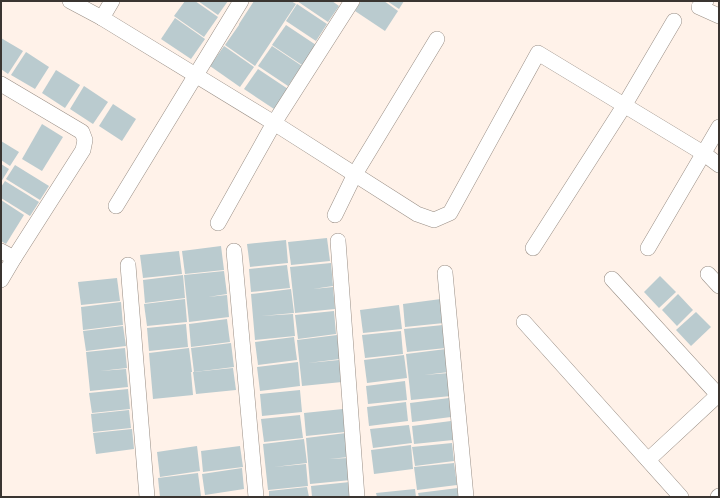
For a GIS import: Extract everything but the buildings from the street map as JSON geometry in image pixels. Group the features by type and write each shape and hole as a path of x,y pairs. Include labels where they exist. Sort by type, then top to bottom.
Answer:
{"street":[{"path":"70,1 102,18 274,122 417,214 434,220 450,213 538,53 703,153 719,165"},
{"path":"102,18 112,1"},
{"path":"116,206 241,1"},
{"path":"218,223 274,122 352,1"},
{"path":"706,1 699,7 719,16"},
{"path":"533,248 624,106 674,21"},
{"path":"335,215 355,174 437,40"},
{"path":"1,84 82,132 85,140 83,150 7,254 1,280"},
{"path":"648,248 719,127"},
{"path":"338,241 357,497"},
{"path":"234,251 256,497"},
{"path":"128,265 147,497"},
{"path":"445,274 466,497"},
{"path":"708,274 719,286"},
{"path":"612,279 719,395 648,460"},
{"path":"524,322 681,497"}]}
